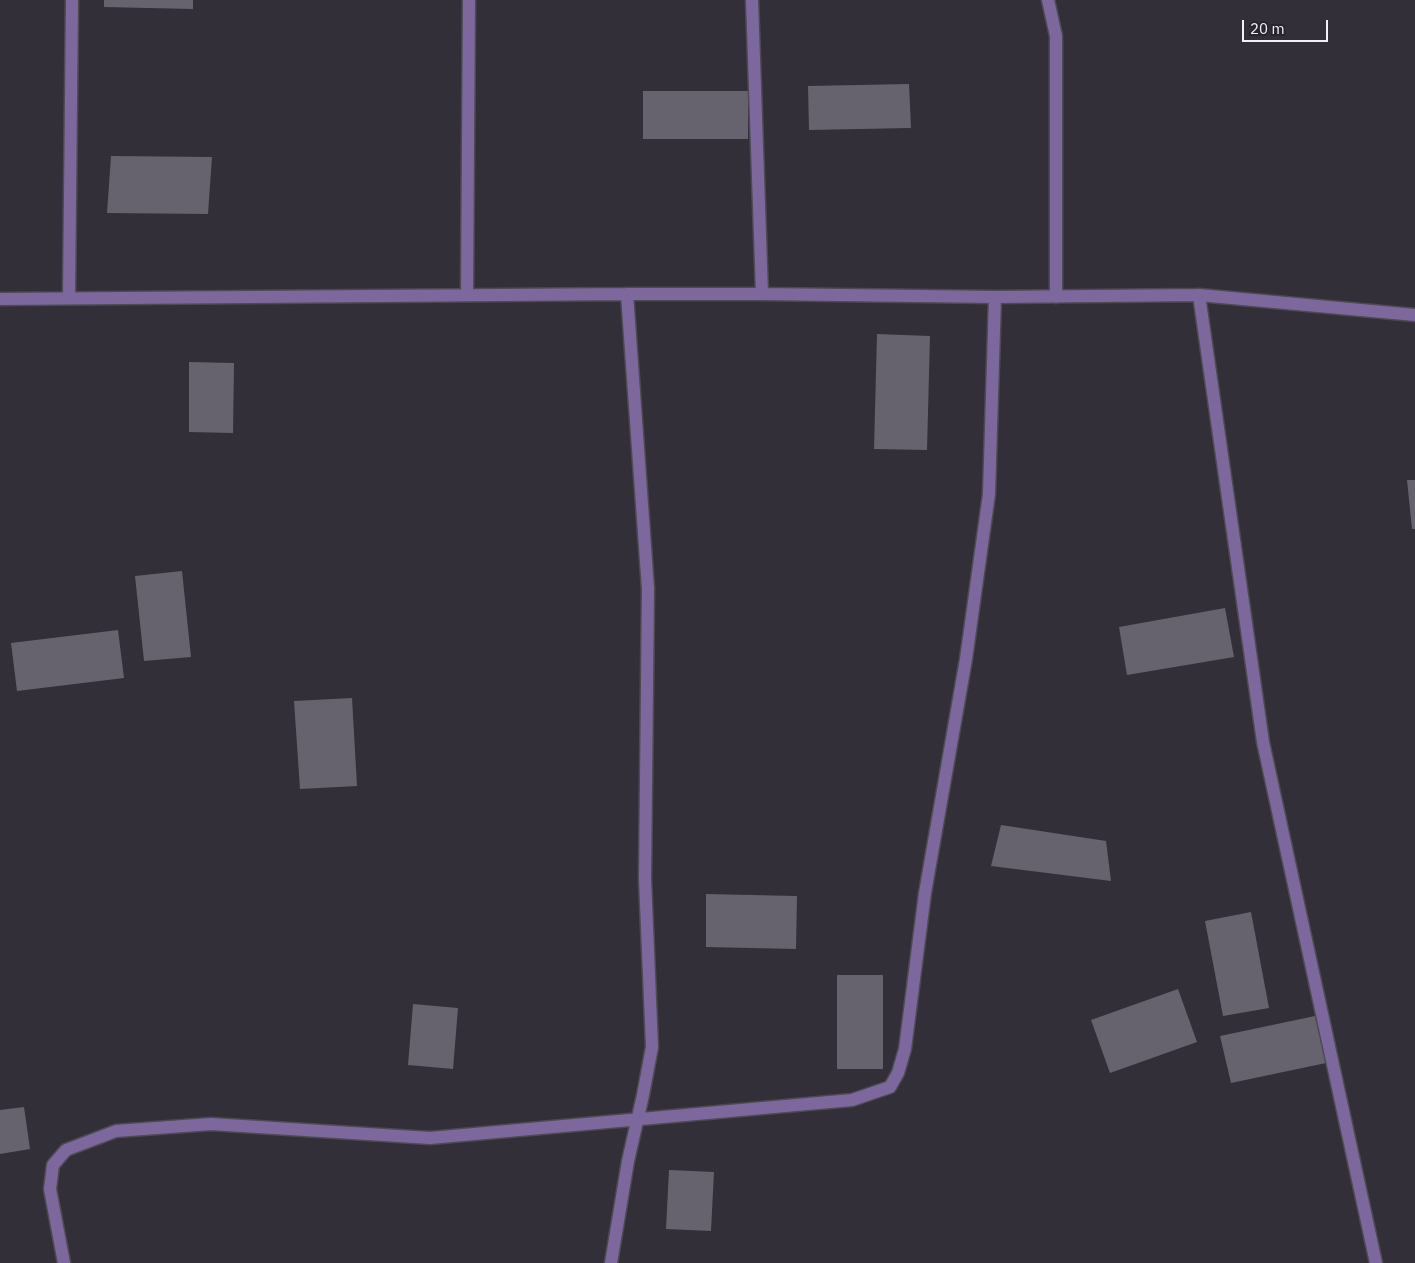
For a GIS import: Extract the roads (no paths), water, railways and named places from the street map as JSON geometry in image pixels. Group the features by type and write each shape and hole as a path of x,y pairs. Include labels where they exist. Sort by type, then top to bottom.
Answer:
{"street":[{"path":"69,298 72,0"},
{"path":"467,295 469,0"},
{"path":"752,0 762,294"},
{"path":"1048,0 1056,36 1056,297"},
{"path":"0,299 626,294 996,297 1199,295 1415,315"},
{"path":"612,1263 628,1162 652,1047 645,879 648,589 626,294"},
{"path":"1199,295 1263,742 1376,1263"},
{"path":"64,1263 50,1189 52,1165 66,1150 116,1131 210,1124 430,1138 852,1100 890,1087 898,1073 905,1049 925,893 966,659 989,494 996,297"}]}
